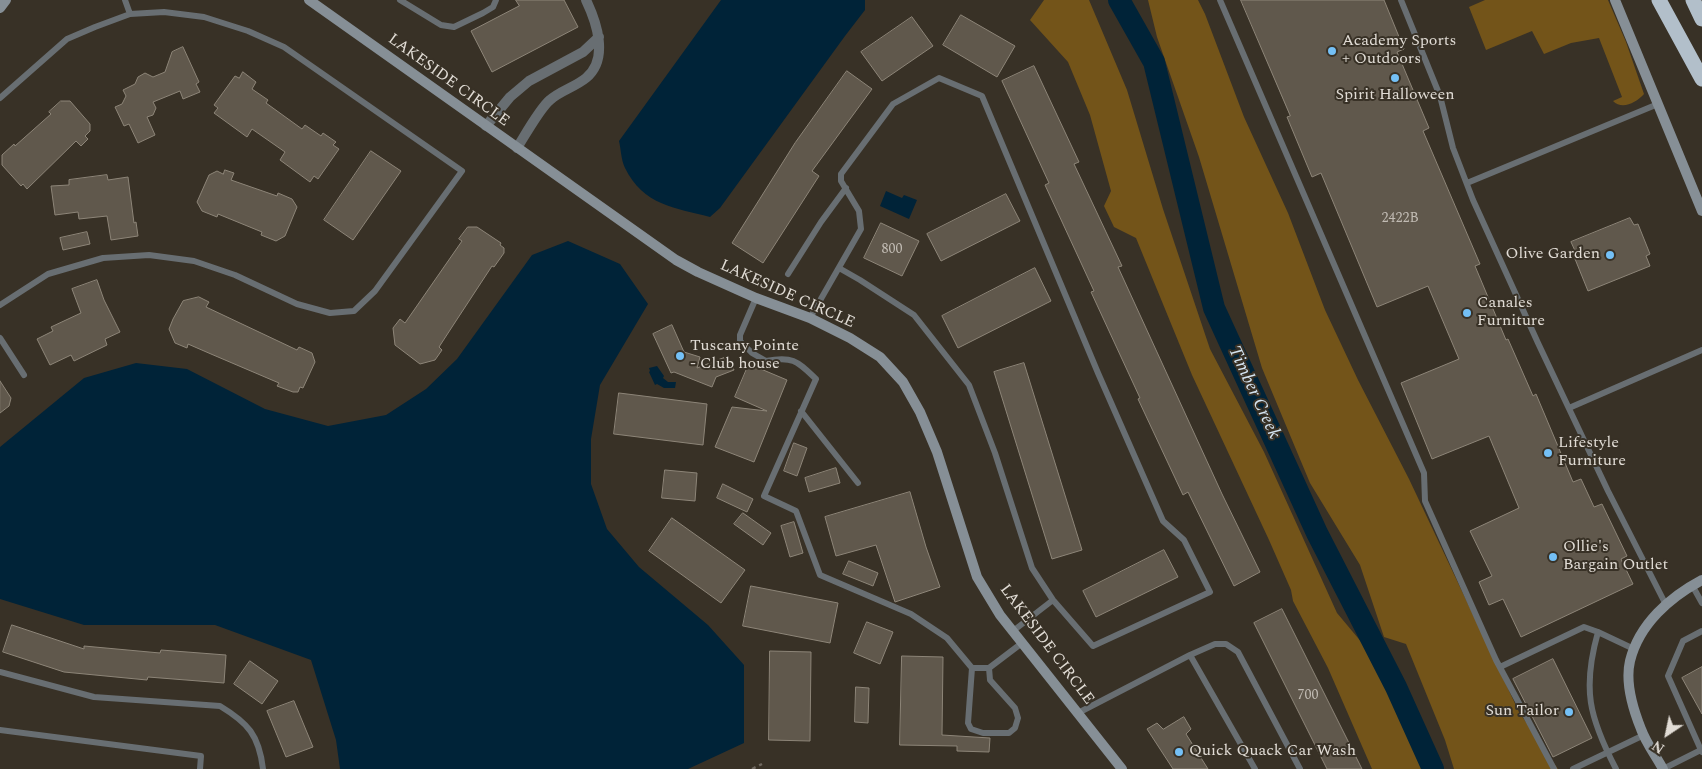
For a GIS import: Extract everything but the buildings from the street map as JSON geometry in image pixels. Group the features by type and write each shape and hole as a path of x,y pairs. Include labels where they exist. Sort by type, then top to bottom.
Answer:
{"highway":[{"path":"1659,0 1702,79"},
{"path":"1693,0 1702,19"}],"street":[{"path":"0,8 6,0"},
{"name":"LAKESIDE CIRCLE","path":"309,0 676,260 756,298 810,318 850,338 880,357 903,382 920,412 937,452 977,577 1000,615 1122,769"},
{"path":"1615,0 1702,211"},
{"path":"517,148 548,101 586,78 597,66 599,37 590,1"},
{"path":"486,126 510,98 529,81 583,52 599,37"},
{"path":"1663,769 1644,736 1639,722 1629,684 1630,663 1634,649 1646,627 1666,605 1692,585 1702,580"}],"lane":[{"path":"125,0 130,14"},
{"path":"400,0 441,25 454,27 493,7 496,0"},
{"path":"1220,0 1424,473 1425,501 1500,667 1554,769"},
{"path":"1401,0 1440,96 1453,148 1467,183 1534,335 1608,491 1666,605"},
{"path":"0,98 67,39 130,14 164,12 204,17 248,31 284,47 462,171 375,291 354,311 330,313 305,306 235,276 194,261 149,255 103,258 48,274 0,305"},
{"path":"810,318 861,229 859,211 841,181 841,174 893,104 939,78 982,96 1094,365 1163,521 1184,540 1210,592 1093,646 1052,600 1032,568 995,453 969,385 914,315 839,268"},
{"path":"1467,183 1658,104"},
{"path":"788,274 821,222 846,188"},
{"path":"756,298 740,335 740,341 752,353 766,361 783,358 798,362 816,379 764,496 796,512 820,575 911,614 947,638 972,668 968,723 971,729 983,733 1009,733 1015,728 1018,718 1015,708 990,680 989,668"},
{"path":"0,338 24,375"},
{"path":"1569,408 1702,350"},
{"path":"801,411 858,483"},
{"path":"1692,585 1702,603"},
{"path":"1013,631 1052,600"},
{"path":"1500,667 1584,627 1634,649"},
{"path":"1663,769 1701,751 1668,676 1683,641 1702,630"},
{"path":"1598,632 1591,655 1588,691 1594,721 1616,769"},
{"path":"972,668 989,668 1022,643"},
{"path":"1078,713 1190,655 1215,644 1226,644 1238,652 1300,769"},
{"path":"1190,655 1255,769"},
{"path":"0,672 94,697 220,706 237,716 253,733 261,754 263,769"},
{"path":"0,730 201,756 200,769"},
{"path":"1573,769 1644,736"}],"path":[{"path":"752,769 762,764"}],"shaded area":[{"path":"1044,0 1089,0 1127,90 1163,209 1210,349 1264,452 1337,613 1368,650 1395,698 1424,769 1372,769 1328,668 1293,601 1291,590 1269,540 1192,375 1136,238 1114,227 1104,206 1111,191 1090,115 1068,62 1030,20"},
{"path":"1148,0 1198,0 1244,117 1288,213 1325,310 1358,380 1409,479 1519,712 1558,769 1454,769 1445,740 1406,644 1384,637 1360,565 1310,483 1262,368 1199,157 1157,37"},
{"path":"1485,0 1608,0 1626,42 1644,94 1637,100 1625,105 1617,104 1613,101 1622,97 1599,38 1571,43 1544,54 1532,31 1486,50 1469,7"}],"water":[{"path":"721,0 865,0 865,10 720,208 710,217 661,203 641,190 625,168 619,141"},
{"path":"886,191 902,198 904,195 917,200 909,219 880,206"},
{"path":"568,241 620,264 648,304 600,385 591,439 591,484 607,529 639,567 708,625 744,665 744,743 688,769 340,769 336,740 311,660 215,625 84,625 0,599 0,447 84,378 136,363 187,369 265,409 328,426 386,415 426,389 457,359 532,255"},
{"path":"657,366 664,376 663,378 668,382 676,382 675,388 664,388 657,384 655,385 649,368"}],"waterway":[{"name":"Timber Creek","path":"1119,0 1154,62 1214,308 1317,533 1396,687 1433,769"}],"place":[{"name":"Academy Sports + Outdoors","path":"1332,51"},
{"name":"Spirit Halloween","path":"1395,78"},
{"name":"Olive Garden","path":"1610,255"},
{"name":"Canales Furniture","path":"1467,313"},
{"name":"Tuscany Pointe - Club house","path":"680,356"},
{"name":"Lifestyle Furniture","path":"1548,453"},
{"name":"Ollie's Bargain Outlet","path":"1553,557"},
{"name":"Sun Tailor","path":"1569,712"},
{"name":"Quick Quack Car Wash","path":"1179,752"}]}
